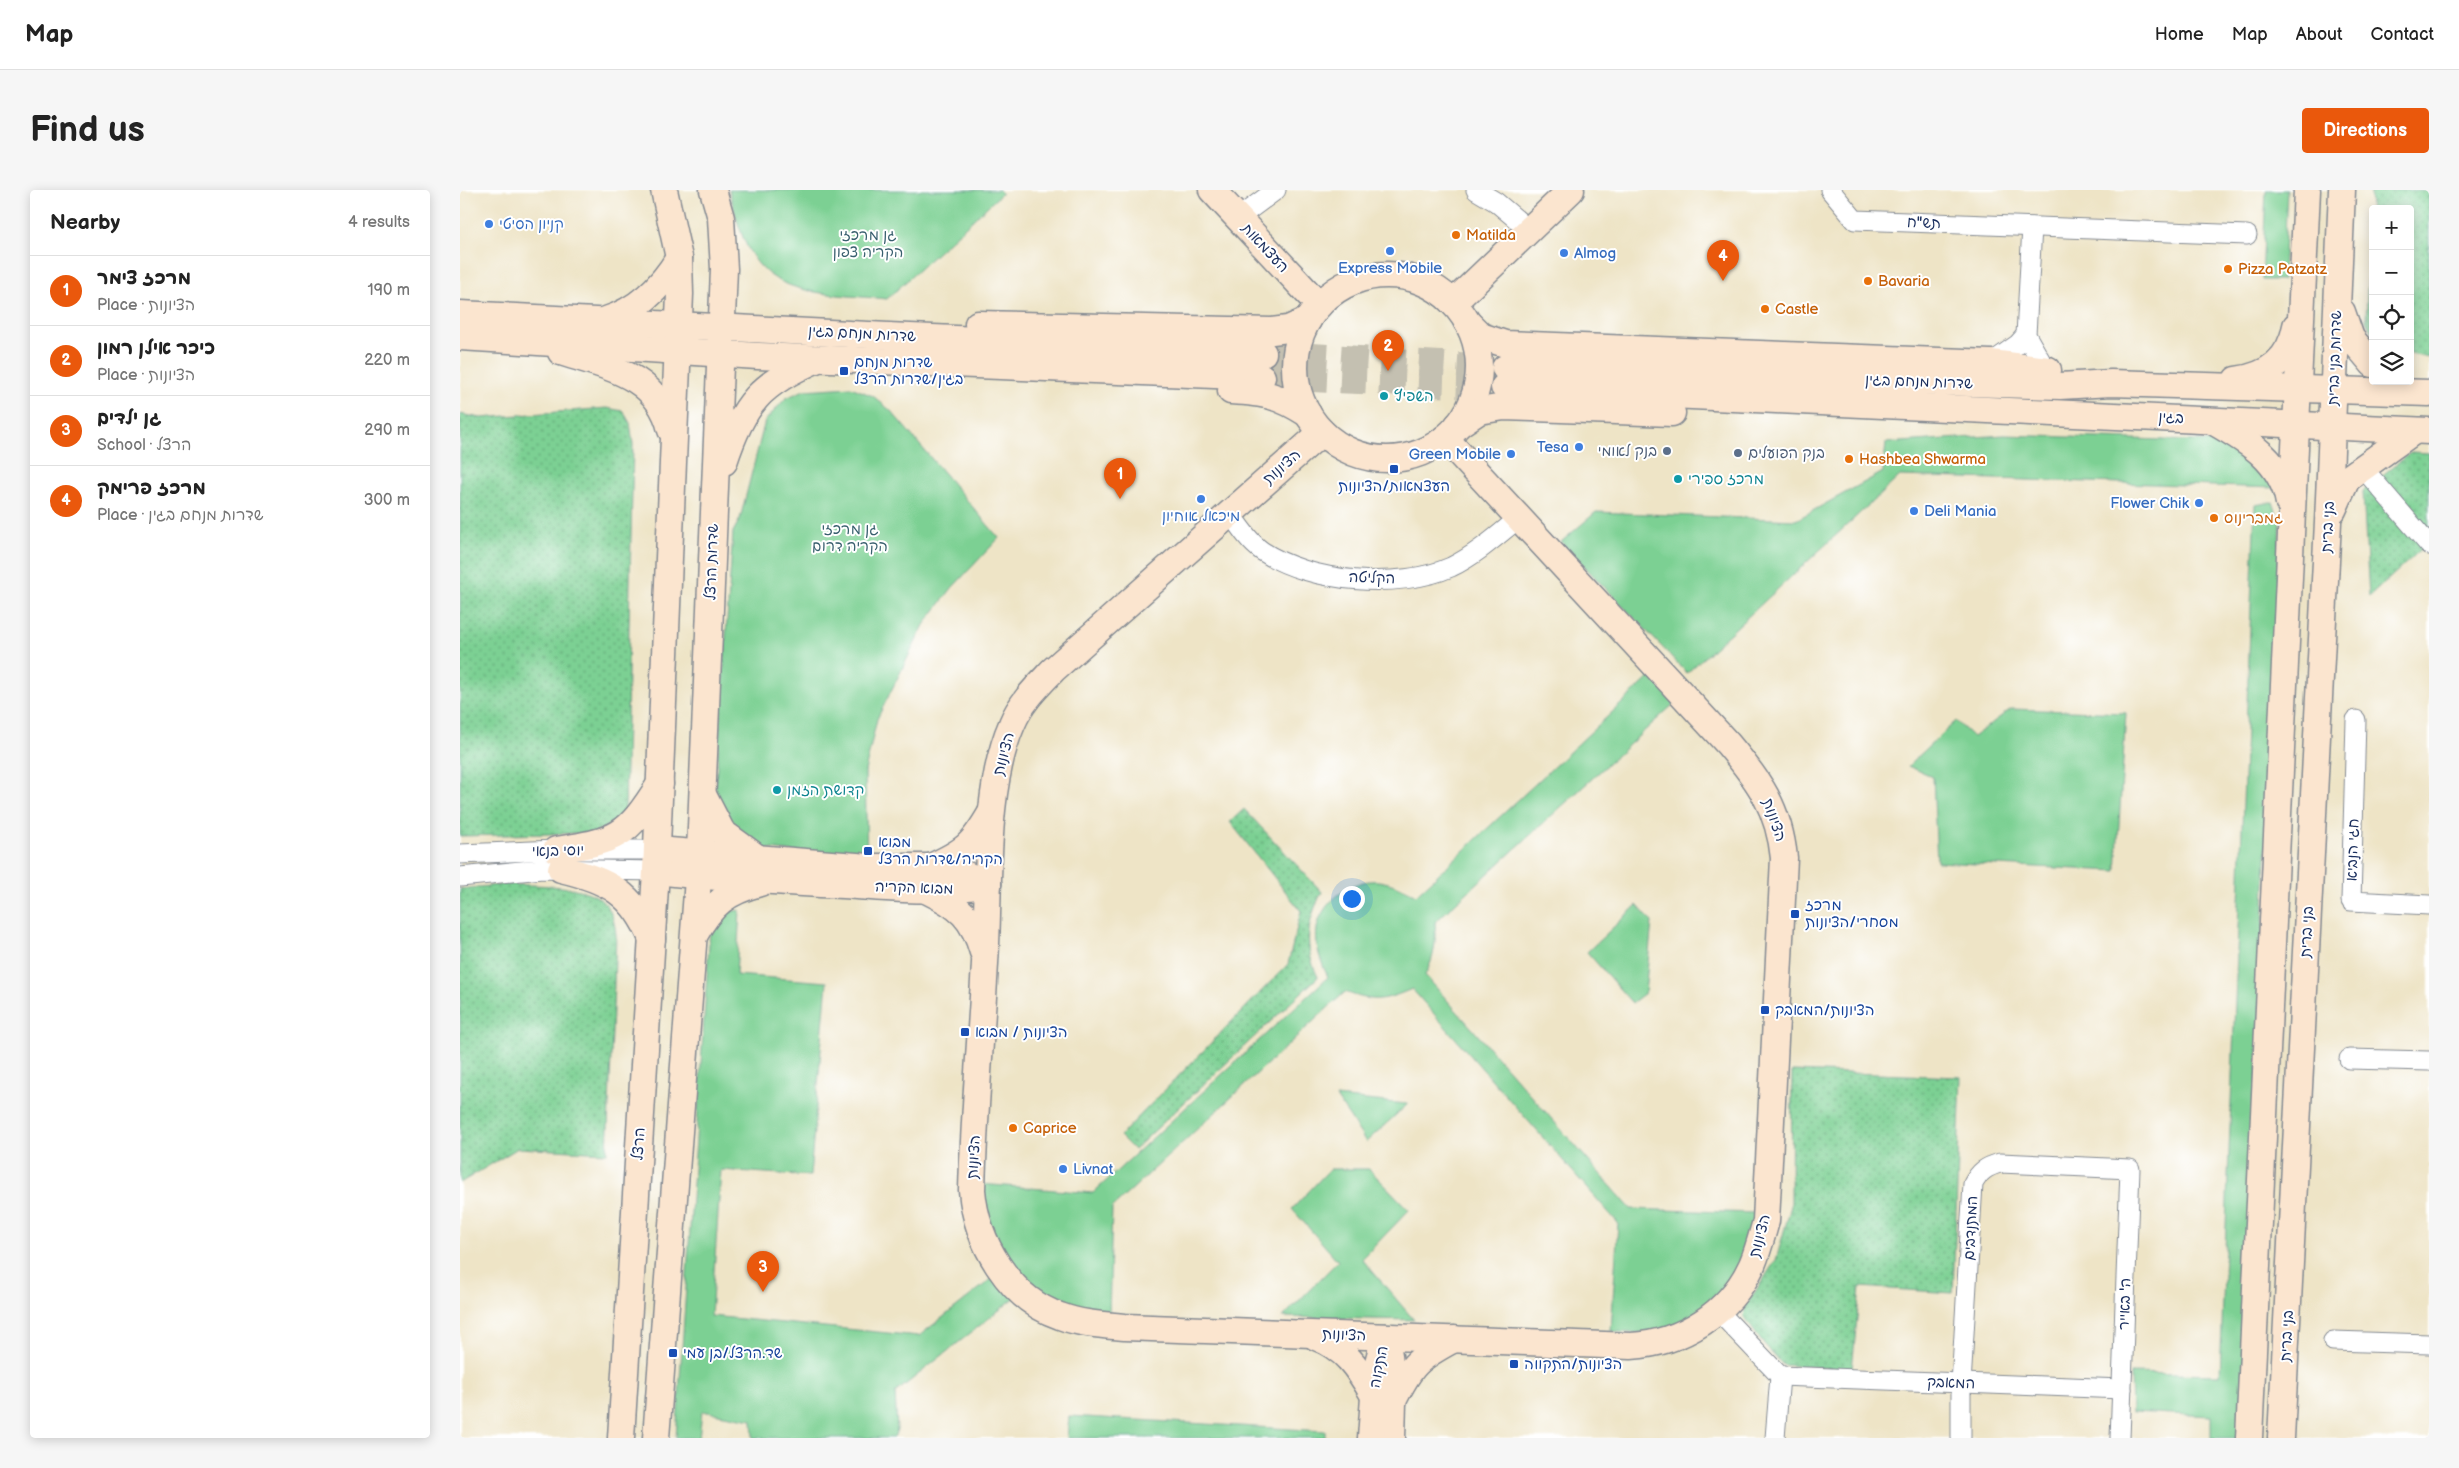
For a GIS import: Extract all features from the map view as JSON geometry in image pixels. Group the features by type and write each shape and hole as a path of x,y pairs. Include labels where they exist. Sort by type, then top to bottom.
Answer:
{"main road":[{"path":"656,860 679,324 679,258 664,190"},
{"name":"שדרות הרצל","path":"694,934 700,864 723,326 723,245 721,218 713,190"},
{"name":"העצמאות","path":"1212,190 1238,218 1313,313"},
{"path":"1460,312 1528,229 1571,190"},
{"path":"2250,1438 2298,424 2307,190"},
{"path":"2342,190 2338,290 2350,338 2369,359"},
{"path":"603,321 625,312 643,300 664,280 679,258"},
{"path":"865,334 930,326 977,324 1272,331 1288,329 1313,313 1342,287 1371,276 1386,275 1415,279 1442,293 1482,336 1505,344 1991,363 2046,370 2111,383"},
{"name":"שדרות בני ברית","path":"2333,426 2338,290"},
{"path":"2184,386 2244,379 2261,375 2273,368 2285,355 2293,340 2303,291"},
{"path":"1451,431 1475,393 1478,375 1476,348 1460,312"},
{"path":"1313,313 1296,351 1295,367 1299,391 1315,423"},
{"name":"שדרות מנחם בגין","path":"460,314 865,334 1263,365 920,361 721,354 460,337"},
{"path":"528,340 615,370 638,380 656,397 664,409 673,437"},
{"path":"715,491 738,424 754,399 783,376 821,357"},
{"path":"920,361 978,375 1009,380 1241,391 1272,395 1284,399 1344,448 1360,455 1378,458 1413,454 1430,448 1479,411 1504,406 1916,422 2043,411"},
{"name":"שדרות מנחם בגין","path":"2043,411 1504,378 2050,385 2111,383 2334,391"},
{"path":"2414,379 2429,382"},
{"path":"2334,391 2429,393"},
{"name":"בגין","path":"2043,411 2298,424"},
{"path":"2209,419 2246,440 2270,460 2287,490 2293,525"},
{"name":"הציונות","path":"1315,423 1230,514 1054,670 1026,700 1012,723 1002,756 994,808 988,884 986,962 972,1190 973,1207 980,1231 1004,1274 1041,1306 1059,1316 1086,1323 1125,1327 1648,1345 1678,1337 1692,1330 1717,1310 1741,1284 1752,1265 1766,1221 1784,858 1779,825 1774,811 1756,778 1728,744 1519,518 1451,431"},
{"path":"2298,424 2422,431"},
{"name":"בני ברית","path":"2281,1438 2333,426"},
{"path":"2328,522 2347,479 2362,467 2422,431"},
{"path":"559,860 616,836 642,812 660,784"},
{"path":"703,794 722,832 756,857"},
{"path":"986,962 978,936 964,914 945,900 929,879 971,844 994,808"},
{"name":"מבוא הקריה","path":"700,864 756,857 869,867 929,879 957,890 988,884"},
{"path":"559,860 625,896 645,922 652,940"},
{"name":"מבוא הקריה","path":"656,860 700,864 767,881 929,879"},
{"name":"הרצל","path":"621,1438 656,860"},
{"path":"656,1438 694,934 716,902 747,886 767,881"},
{"path":"1309,1334 1340,1349 1383,1398 1415,1363 1454,1339"},
{"name":"התקוה","path":"1385,1337 1376,1370 1392,1438"},
{"name":"התקוה","path":"1371,1438 1383,1398"}],"street":[{"path":"1238,218 1276,190"},
{"path":"1476,190 1496,202 1528,229"},
{"name":"תש\"ח","path":"1830,190 1855,220 2247,235"},
{"path":"2032,227 2026,335 2046,370"},
{"path":"1991,363 2018,344 2026,335"},
{"path":"2362,467 2429,545"},
{"name":"הקליטה","path":"1230,514 1262,551 1290,565 1317,573 1356,579 1390,580 1420,576 1450,567 1484,546 1519,518"},
{"name":"חגי הנביא","path":"2356,720 2351,901 2429,904"},
{"name":"יוסי בנאי","path":"460,854 559,860 656,860"},
{"name":"יוסי בנאי","path":"460,877 559,860"},
{"path":"2349,1059 2429,1061"},
{"name":"המתנדבים","path":"1961,1438 1961,1384 1973,1184 1978,1174 1986,1167 2000,1163 2130,1169"},
{"name":"ה' באייר","path":"2120,1438 2130,1169"},
{"path":"1717,1310 1780,1376 1775,1438"},
{"path":"2333,1341 2429,1344"},
{"name":"המאבק","path":"1780,1376 2122,1389"}],"green space":[{"name":"גן מרכזי הקריה צפון","path":"729,190 999,190 1002,193 887,299 805,290 776,279 764,270 751,253 741,233"},
{"path":"2266,190 2287,190 2283,280 2262,280"},
{"path":"2371,190 2429,190 2429,358 2414,355 2414,205 2370,205"},
{"path":"2369,242 2369,327 2366,321"},
{"name":"גן מרכזי הקריה דרום","path":"851,387 873,396 891,411 999,538 952,588 924,625 877,719 865,771 867,860 760,848 741,838 715,795 733,532 740,519 765,421 786,398 804,390"},
{"path":"607,408 623,411 630,423 633,444 625,811 616,821 594,833 460,836 460,414 481,418"},
{"path":"2004,435 2228,442 2263,462 2277,488 1900,476 1687,673 1561,542 1596,512 1796,520 1883,472 1886,443"},
{"path":"2411,452 2429,453 2429,542 2369,597 2363,491"},
{"path":"2273,502 2280,523 2242,1438 2211,1438 2211,1416 2132,1412 2131,1373 2220,1375 2255,505"},
{"path":"1651,676 1676,702 1435,922 1434,949 1425,975 1631,1209 1756,1213 1754,1246 1713,1301 1684,1322 1668,1328 1651,1332 1632,1333 1611,1331 1618,1223 1412,989 1379,999 1364,998 1345,992 1112,1208 1109,1318 1039,1297 994,1243 980,1184 1093,1193 1328,977 1319,954 1316,933 1322,914 1338,895 1357,884 1381,881 1416,895"},
{"path":"2011,709 2126,713 2116,871 1937,862 1933,777 1908,766 1956,721 1973,737"},
{"path":"1244,809 1322,892 1313,913 1309,934 1310,955 1318,977 1134,1150 1120,1136 1288,964 1301,911 1230,822"},
{"path":"508,884 559,887 586,892 605,903 614,922 616,935 607,1153 518,1148 460,1183 460,889"},
{"path":"1637,905 1652,922 1645,993 1632,1003 1587,952"},
{"path":"740,910 736,975 827,982 810,1176 721,1170 711,1316 919,1336 998,1274 1017,1296 895,1393 897,1429 894,1438 753,1438 752,1420 702,1411 699,1438 676,1438 711,914"},
{"path":"1792,1071 1961,1077 1953,1293 1860,1287 1852,1369 1783,1365 1765,1346 1744,1317 1745,1307 1776,1260 1791,1206"},
{"path":"1336,1097 1407,1104 1408,1104 1366,1142"},
{"path":"1330,1169 1369,1169 1409,1210 1362,1259 1414,1320 1283,1317 1338,1261 1292,1209"},
{"path":"1069,1416 1325,1431 1325,1438 1067,1438"}],"tunnel":[{"path":"1263,353 1505,368"},
{"path":"1262,377 1504,387"}],"place":[{"name":"קניון הסיטי","path":"489,224"},
{"name":"Matilda","path":"1456,235"},
{"name":"Express Mobile","path":"1390,251"},
{"name":"Almog","path":"1564,253"},
{"name":"Pizza Patzatz","path":"2228,269"},
{"name":"מרכז פרימק","path":"1723,281"},
{"name":"Bavaria","path":"1868,281"},
{"name":"Castle","path":"1765,309"},
{"name":"שדרות מנחם בגין/שדרות הרצל","path":"844,371"},
{"name":"כיכר אילן רמון","path":"1388,371"},
{"name":"השפיץ","path":"1384,396"},
{"name":"Tesa","path":"1579,447"},
{"name":"בנק לאומי","path":"1667,451"},
{"name":"בנק הפועלים","path":"1738,453"},
{"name":"Green Mobile","path":"1511,454"},
{"name":"Hashbea Shwarma","path":"1849,459"},
{"name":"העצמאות/הציונות","path":"1394,469"},
{"name":"מרכז ספירי","path":"1678,479"},
{"name":"מרכז צימר","path":"1120,499"},
{"name":"מיכאל אוחיון","path":"1201,499"},
{"name":"Flower Chik","path":"2199,503"},
{"name":"Deli Mania","path":"1914,511"},
{"name":"גמברינוס","path":"2214,518"},
{"name":"קדושת הזמן","path":"777,790"},
{"name":"מבוא הקריה/שדרות הרצל","path":"868,851"},
{"name":"מרכז מסחרי/הציונות","path":"1795,914"},
{"name":"הציונות/המאבק","path":"1765,1010"},
{"name":"הציונות / מבוא","path":"965,1032"},
{"name":"Caprice","path":"1013,1128"},
{"name":"Livnat","path":"1063,1169"},
{"name":"גן ילדים","path":"763,1292"},
{"name":"שד.הרצל/בן עמי","path":"673,1353"},
{"name":"הציונות/התקווה","path":"1514,1364"}]}
